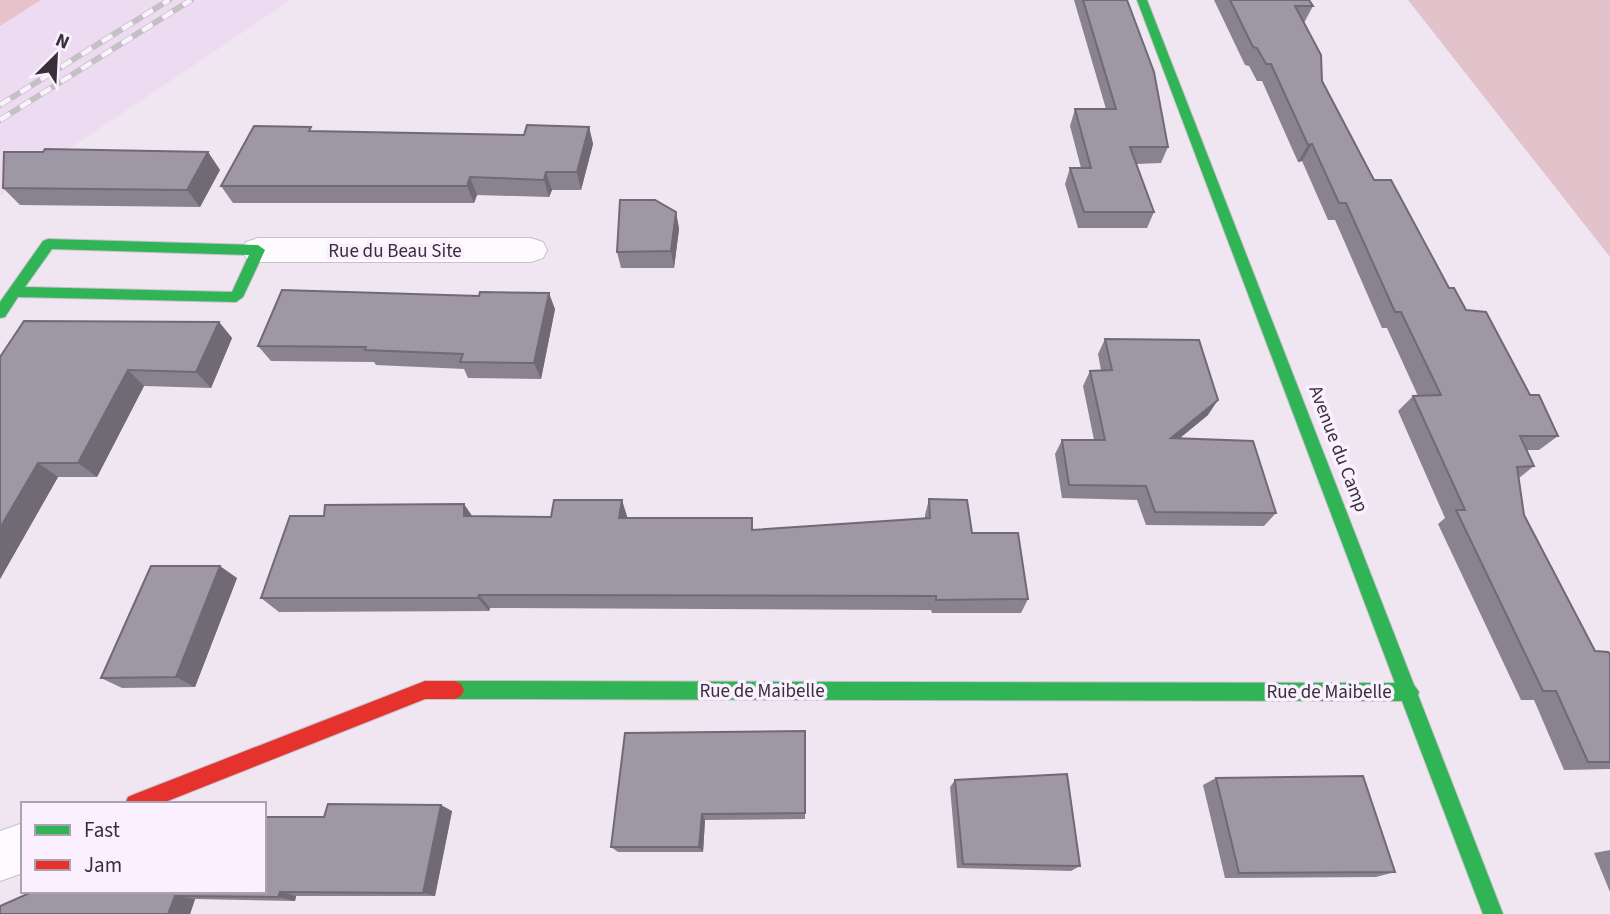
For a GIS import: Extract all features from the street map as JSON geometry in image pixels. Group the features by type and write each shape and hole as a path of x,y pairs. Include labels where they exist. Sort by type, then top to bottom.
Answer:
{"street":[{"name":"Avenue du Camp","path":"1142,0 1410,692 1493,914"},
{"name":"Rue du Beau Site","path":"0,313 48,244 258,250 531,250"},
{"path":"15,292 236,297 258,250"},
{"name":"Rue de Maibelle","path":"140,802 425,690 1410,692"},
{"path":"0,856 21,849"}],"shaded area":[{"path":"0,0 41,0 0,26"},
{"path":"41,0 291,0 0,195 0,26"},
{"path":"1408,0 1610,0 1610,257"}],"building":[{"path":"1083,0 1127,0 1154,72 1168,147 1130,147 1154,212 1084,212 1070,168 1091,168 1075,109 1116,109"},
{"path":"1230,0 1309,0 1313,6 1295,6 1321,55 1322,81 1374,180 1391,180 1449,288 1454,288 1466,310 1486,312 1530,395 1539,395 1558,436 1520,436 1534,466 1517,467 1524,515 1595,651 1610,654 1610,762 1588,762 1556,691 1543,691 1456,510 1465,510 1413,396 1441,395 1401,312 1395,312 1346,203 1339,203 1312,144 1308,145 1271,64 1266,64 1257,48 1253,47"},
{"path":"527,125 589,127 577,172 546,172 544,180 470,177 467,186 221,186 254,126 311,127 309,131 524,135"},
{"path":"45,149 208,152 187,190 3,188 4,152 43,152"},
{"path":"620,200 655,200 676,212 671,251 617,252"},
{"path":"282,290 479,296 480,292 549,293 534,363 460,362 463,354 365,350 366,347 258,346"},
{"path":"24,321 219,322 196,372 128,370 78,463 38,463 0,528 0,357"},
{"path":"1105,339 1199,340 1218,400 1171,438 1253,441 1276,513 1155,512 1146,486 1069,485 1062,440 1105,440 1090,371 1112,370"},
{"path":"929,499 967,500 972,533 1018,533 1028,599 936,600 936,596 479,595 478,598 261,598 290,516 324,516 325,505 464,504 464,516 551,517 554,500 622,500 619,518 752,518 752,530 930,518"},
{"path":"151,566 220,566 176,677 101,678"},
{"path":"805,731 805,813 702,814 699,847 611,847 625,733"},
{"path":"1067,774 1080,866 963,864 955,780"},
{"path":"1363,776 1395,872 1239,873 1216,778"},
{"path":"328,804 441,805 423,893 280,892 278,897 175,896 168,914 0,914 0,906 29,893 266,893 266,817 324,817"}],"railway":[{"path":"0,105 169,0"},
{"path":"0,120 191,0"}],"traffic: fast":[{"path":"1142,0 1493,914"},
{"path":"0,313 48,244 258,250 236,297 15,292"},
{"path":"455,690 1410,692"}],"traffic: jam":[{"path":"140,802 425,690 455,690"}]}
